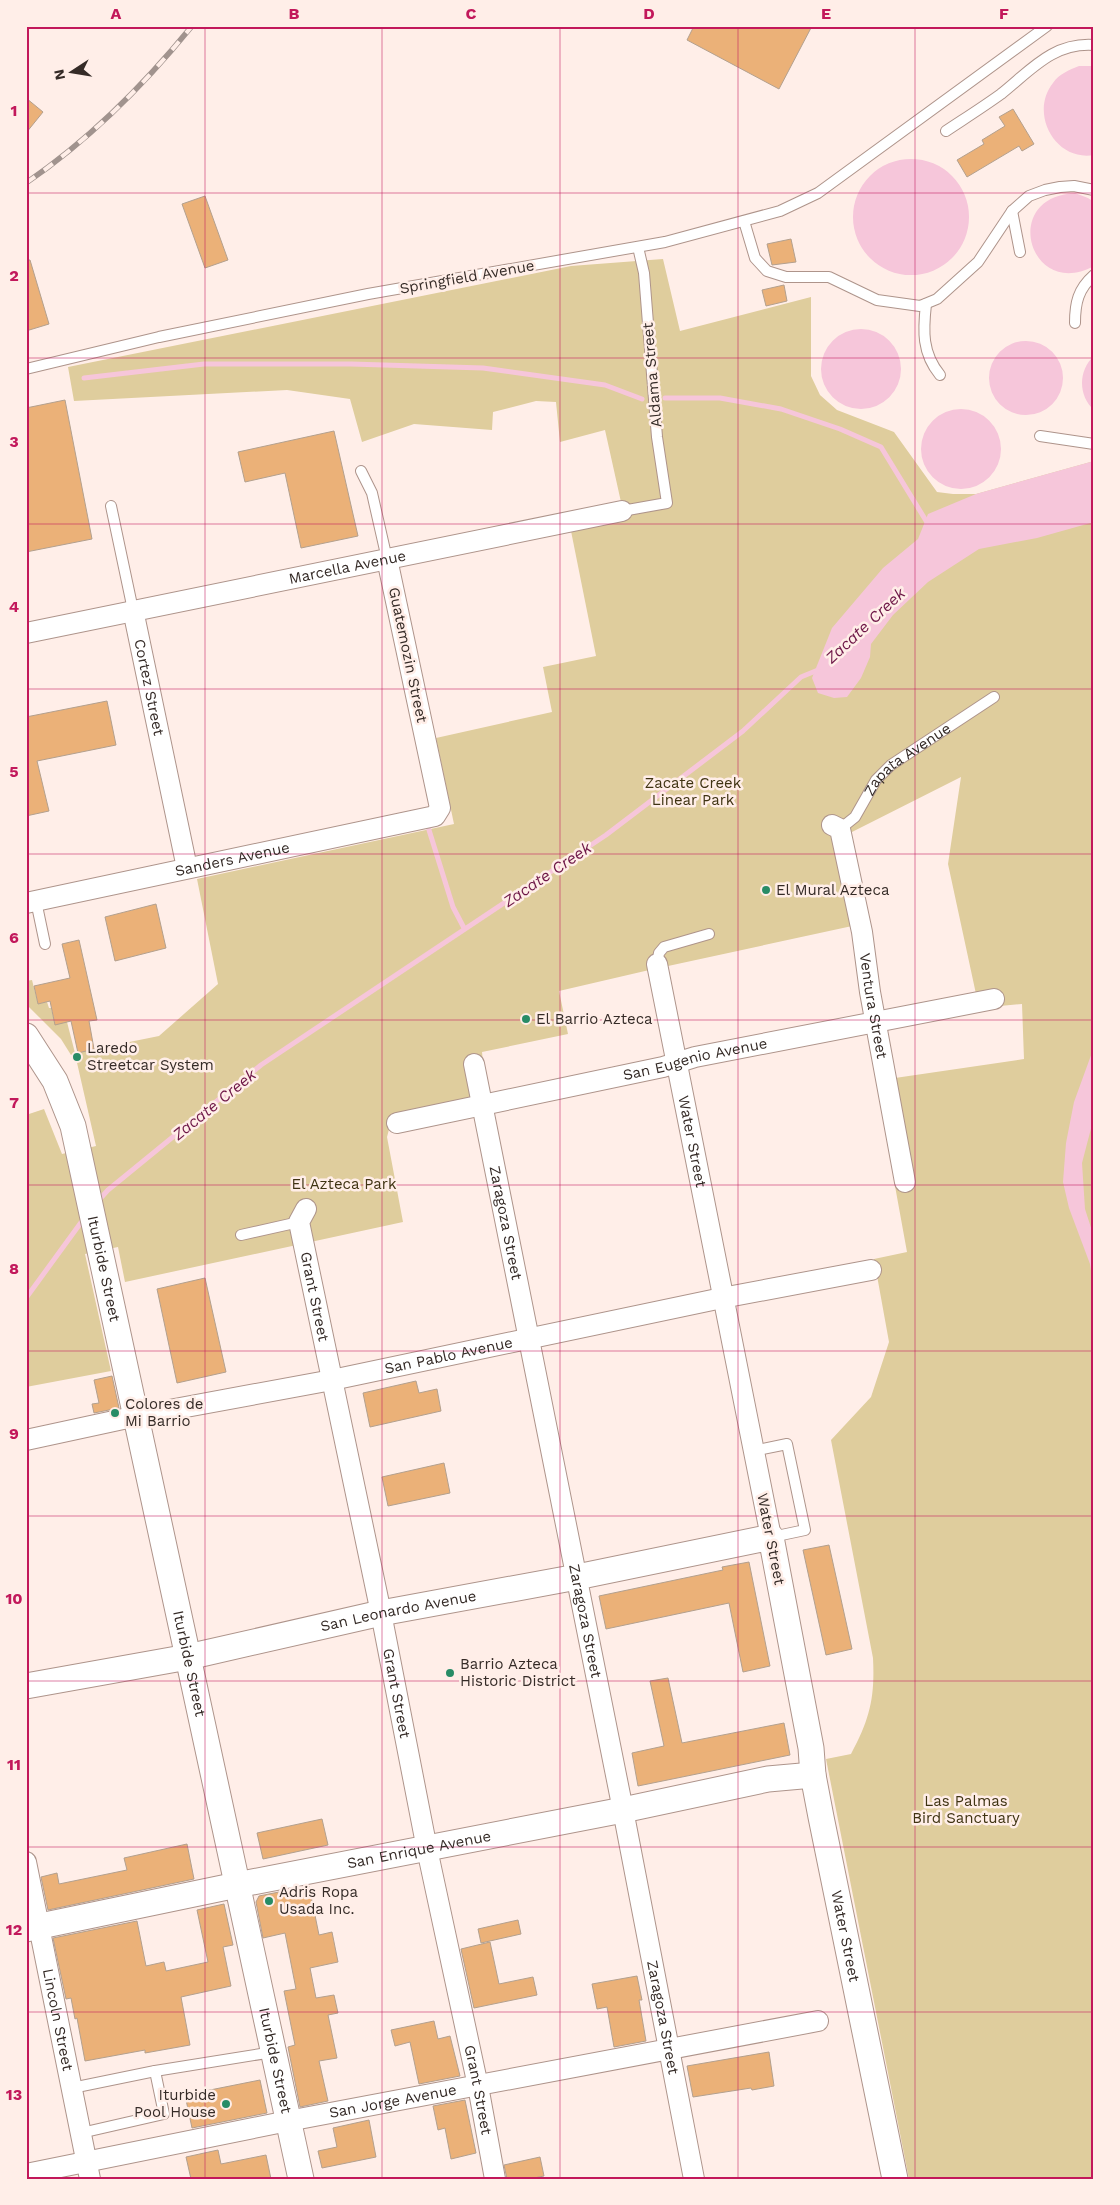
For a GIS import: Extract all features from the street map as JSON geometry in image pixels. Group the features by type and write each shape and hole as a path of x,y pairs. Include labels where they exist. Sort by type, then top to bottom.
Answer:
{"street":[{"name":"Marcella Avenue","path":"26,633 622,511"},
{"name":"Guatemozin Street","path":"387,559 439,804 439,813"},
{"name":"Cortez Street","path":"133,610 187,868"},
{"name":"Sanders Avenue","path":"31,902 435,816 439,813"},
{"name":"Ventura Street","path":"836,827 862,932 875,1022 905,1182"},
{"name":"Water Street","path":"657,964 771,1537 811,1748 813,1775 895,2179"},
{"name":"San Eugenio Avenue","path":"397,1123 694,1057 994,999"},
{"name":"Iturbide Street","path":"26,1036 55,1081 73,1126 79,1150 301,2179"},
{"name":"Zaragoza Street","path":"474,1064 670,2048 694,2179"},
{"name":"Grant Street","path":"302,1216 332,1380 381,1613 426,1849 478,2086 495,2179"},
{"name":"San Pablo Avenue","path":"26,1440 137,1416 332,1380 530,1340 722,1298 871,1270"},
{"name":"San Leonardo Avenue","path":"26,1686 188,1657 381,1613 577,1577 771,1537"},
{"name":"San Enrique Avenue","path":"33,1928 237,1885 623,1810 768,1779 813,1775"},
{"name":"Lincoln Street","path":"26,1862 33,1928 72,2088 88,2170"},
{"name":"San Jorge Avenue","path":"26,2174 88,2170 288,2121 818,2021"}],"lane":[{"name":"Springfield Avenue","path":"26,369 159,337 359,296 638,248 780,211 818,193 1047,26"},
{"path":"946,131 1000,94 1053,52 1076,45 1094,45"},
{"path":"744,221 755,258 767,271 786,277 829,277 878,300 901,305 920,306 937,299 952,288 978,262 1012,211 1029,196 1045,190 1074,186 1094,190"},
{"path":"1012,211 1020,252"},
{"name":"Aldama Street","path":"638,248 644,274 657,437 667,503"},
{"path":"1075,323 1076,300 1082,288 1094,275"},
{"path":"926,304 924,340 927,354 940,375"},
{"path":"1040,436 1094,444"},
{"name":"Guatemozin Street","path":"361,471 372,493 387,559"},
{"name":"Marcella Avenue","path":"622,511 667,503"},
{"name":"Cortez Street","path":"111,506 133,610"},
{"name":"Zapata Avenue","path":"836,827 855,817 876,780 891,766 994,697"},
{"path":"31,902 45,944"},
{"name":"Water Street","path":"657,964 658,953 664,947 709,934"},
{"path":"241,1235 302,1216"},
{"path":"753,1451 787,1444 799,1501 805,1530 771,1537"},
{"path":"72,2088 155,2070 273,2052"},
{"path":"81,2133 164,2114 155,2070"}],"green space":[{"path":"663,259 680,331 811,297 811,376 820,395 837,410 894,432 937,492 976,494 1094,461 1094,2179 909,2179 826,1759 851,1754 867,1719 872,1696 873,1658 831,1440 871,1397 889,1342 874,1259 907,1252 895,1186 911,1182 895,1078 1024,1059 1022,1004 1000,1006 976,994 948,864 961,777 850,833 866,923 559,991 568,1034 482,1052 483,1062 475,1099 392,1118 387,1137 403,1222 125,1282 118,1247 85,1254 111,1371 26,1387 26,1115 44,1109 62,1154 96,1146 75,1054 71,1055 61,1039 26,1004 26,981 32,980 38,1004 47,1002 49,1008 51,1008 55,1024 67,1022 75,1053 159,1036 218,984 197,879 454,824 436,738 552,712 543,667 596,656 571,531 625,520 605,430 560,442 556,402 536,401 493,412 492,430 414,424 362,442 350,399 287,390 74,401 68,367 571,266"}],"water":[{"path":"1079,66 1094,66 1094,155 1080,155 1068,151 1050,133 1045,121 1046,95 1053,83 1061,75"},
{"path":"911,159 933,163 952,176 965,195 969,217 965,239 952,258 933,271 911,275 889,271 870,258 857,239 853,217 857,195 870,176 889,163"},
{"path":"1075,193 1094,202 1094,266 1072,273 1053,270 1040,259 1032,244 1031,227 1037,211 1051,199"},
{"path":"861,329 876,332 889,341 898,354 901,369 898,384 889,397 876,406 861,409 846,406 833,397 824,384 821,369 824,354 833,341 846,332"},
{"path":"1026,341 1040,344 1052,352 1060,364 1063,378 1060,392 1052,404 1040,412 1026,415 1012,412 1000,404 992,392 989,378 992,364 1000,352 1012,344"},
{"path":"1094,356 1094,410 1085,398 1082,383 1085,368"},
{"path":"961,409 976,412 989,421 998,434 1001,449 998,464 989,477 976,486 961,489 946,486 933,477 924,464 921,449 924,434 933,421 946,412"},
{"path":"1094,461 1094,522 1037,538 979,549 928,582 893,615 871,644 870,657 861,678 847,697 834,698 818,693 812,678 832,628 883,568 918,539 928,514 976,494"},
{"path":"1094,1047 1094,1117 1082,1163 1085,1209 1094,1237 1094,1290 1090,1264 1069,1208 1063,1182 1066,1143 1074,1102"}],"building":[{"path":"694,26 812,26 779,89 687,40"},
{"path":"26,98 43,112 26,133"},
{"path":"1013,109 1034,144 1022,151 1019,146 967,177 957,160 984,144 982,140 1005,126 999,117"},
{"path":"205,196 228,260 205,268 182,204"},
{"path":"791,239 796,262 772,265 767,244"},
{"path":"26,260 30,260 49,324 26,331"},
{"path":"784,285 787,301 766,306 762,290"},
{"path":"65,400 92,539 26,552 26,408"},
{"path":"334,431 358,536 301,548 285,473 245,482 238,452"},
{"path":"107,701 116,745 37,761 49,811 26,816 26,717"},
{"path":"156,904 166,948 115,961 105,917"},
{"path":"79,940 97,1020 89,1021 94,1049 78,1053 71,1021 55,1025 50,1001 38,1004 34,986 70,978 62,944"},
{"path":"205,1278 226,1372 177,1383 157,1289"},
{"path":"112,1376 119,1408 94,1413 92,1404 99,1403 94,1380"},
{"path":"416,1381 419,1393 437,1389 441,1411 370,1427 363,1393"},
{"path":"444,1463 450,1493 388,1506 382,1477"},
{"path":"829,1545 852,1649 826,1655 803,1550"},
{"path":"749,1562 770,1666 743,1672 729,1603 606,1629 599,1596 723,1570 722,1567"},
{"path":"668,1678 682,1743 784,1723 790,1755 638,1786 632,1753 664,1746 650,1681"},
{"path":"322,1819 328,1845 263,1859 257,1833"},
{"path":"187,1844 194,1879 48,1910 41,1877 57,1873 59,1884 127,1870 124,1858"},
{"path":"309,1886 319,1935 332,1932 338,1962 310,1968 316,1998 334,1995 338,2013 328,2015 337,2058 319,2061 328,2101 300,2107 288,2047 295,2045 284,1991 296,1989 285,1933 263,1938 256,1902 259,1896"},
{"path":"224,1904 233,1945 223,1947 231,1986 181,1997 190,2045 145,2053 145,2050 85,2061 77,2018 75,2019 71,1998 66,1999 53,1938 137,1921 146,1966 164,1962 166,1971 208,1962 197,1910"},
{"path":"518,1920 521,1934 481,1943 478,1929"},
{"path":"490,1942 499,1984 533,1977 537,1995 474,2008 461,1949"},
{"path":"637,1976 642,2000 639,2000 646,2041 614,2047 607,2007 597,2009 592,1984"},
{"path":"434,2021 438,2039 450,2036 460,2076 419,2084 410,2042 395,2046 391,2030"},
{"path":"769,2052 774,2086 693,2097 687,2066"},
{"name":"Iturbide Pool House","path":"260,2080 267,2113 192,2128 185,2095"},
{"path":"465,2100 476,2153 451,2159 445,2128 438,2130 433,2106"},
{"path":"369,2120 376,2157 322,2168 318,2151 337,2147 333,2128"},
{"path":"218,2150 221,2164 266,2155 271,2179 191,2179 186,2157"},
{"path":"540,2157 544,2176 529,2179 507,2179 504,2165"}],"waterway":[{"path":"84,378 204,364 351,364 483,368 605,385 642,399"},
{"path":"665,398 720,398 781,409 840,429 881,447 928,524"},
{"name":"Zacate Creek","path":"98,1201 108,1190 261,1065 606,835 743,731 801,677 818,670"},
{"path":"429,830 453,907 464,928"},
{"name":"Zacate Creek","path":"26,1298 85,1217"}],"railway":[{"path":"26,183 94,130 155,69 192,26"}],"place":[{"name":"El Mural Azteca","path":"766,890"},
{"name":"El Barrio Azteca","path":"526,1019"},
{"name":"Laredo Streetcar System","path":"77,1057"},
{"name":"Colores de Mi Barrio","path":"115,1413"},
{"name":"Barrio Azteca Historic District","path":"450,1673"},
{"name":"Adris Ropa Usada Inc.","path":"269,1901"},
{"name":"Iturbide Pool House","path":"226,2104"}],"park label":[{"name":"Zacate Creek Linear Park","path":"693,792"},
{"name":"El Azteca Park","path":"344,1184"},
{"name":"Las Palmas Bird Sanctuary","path":"966,1810"}]}
